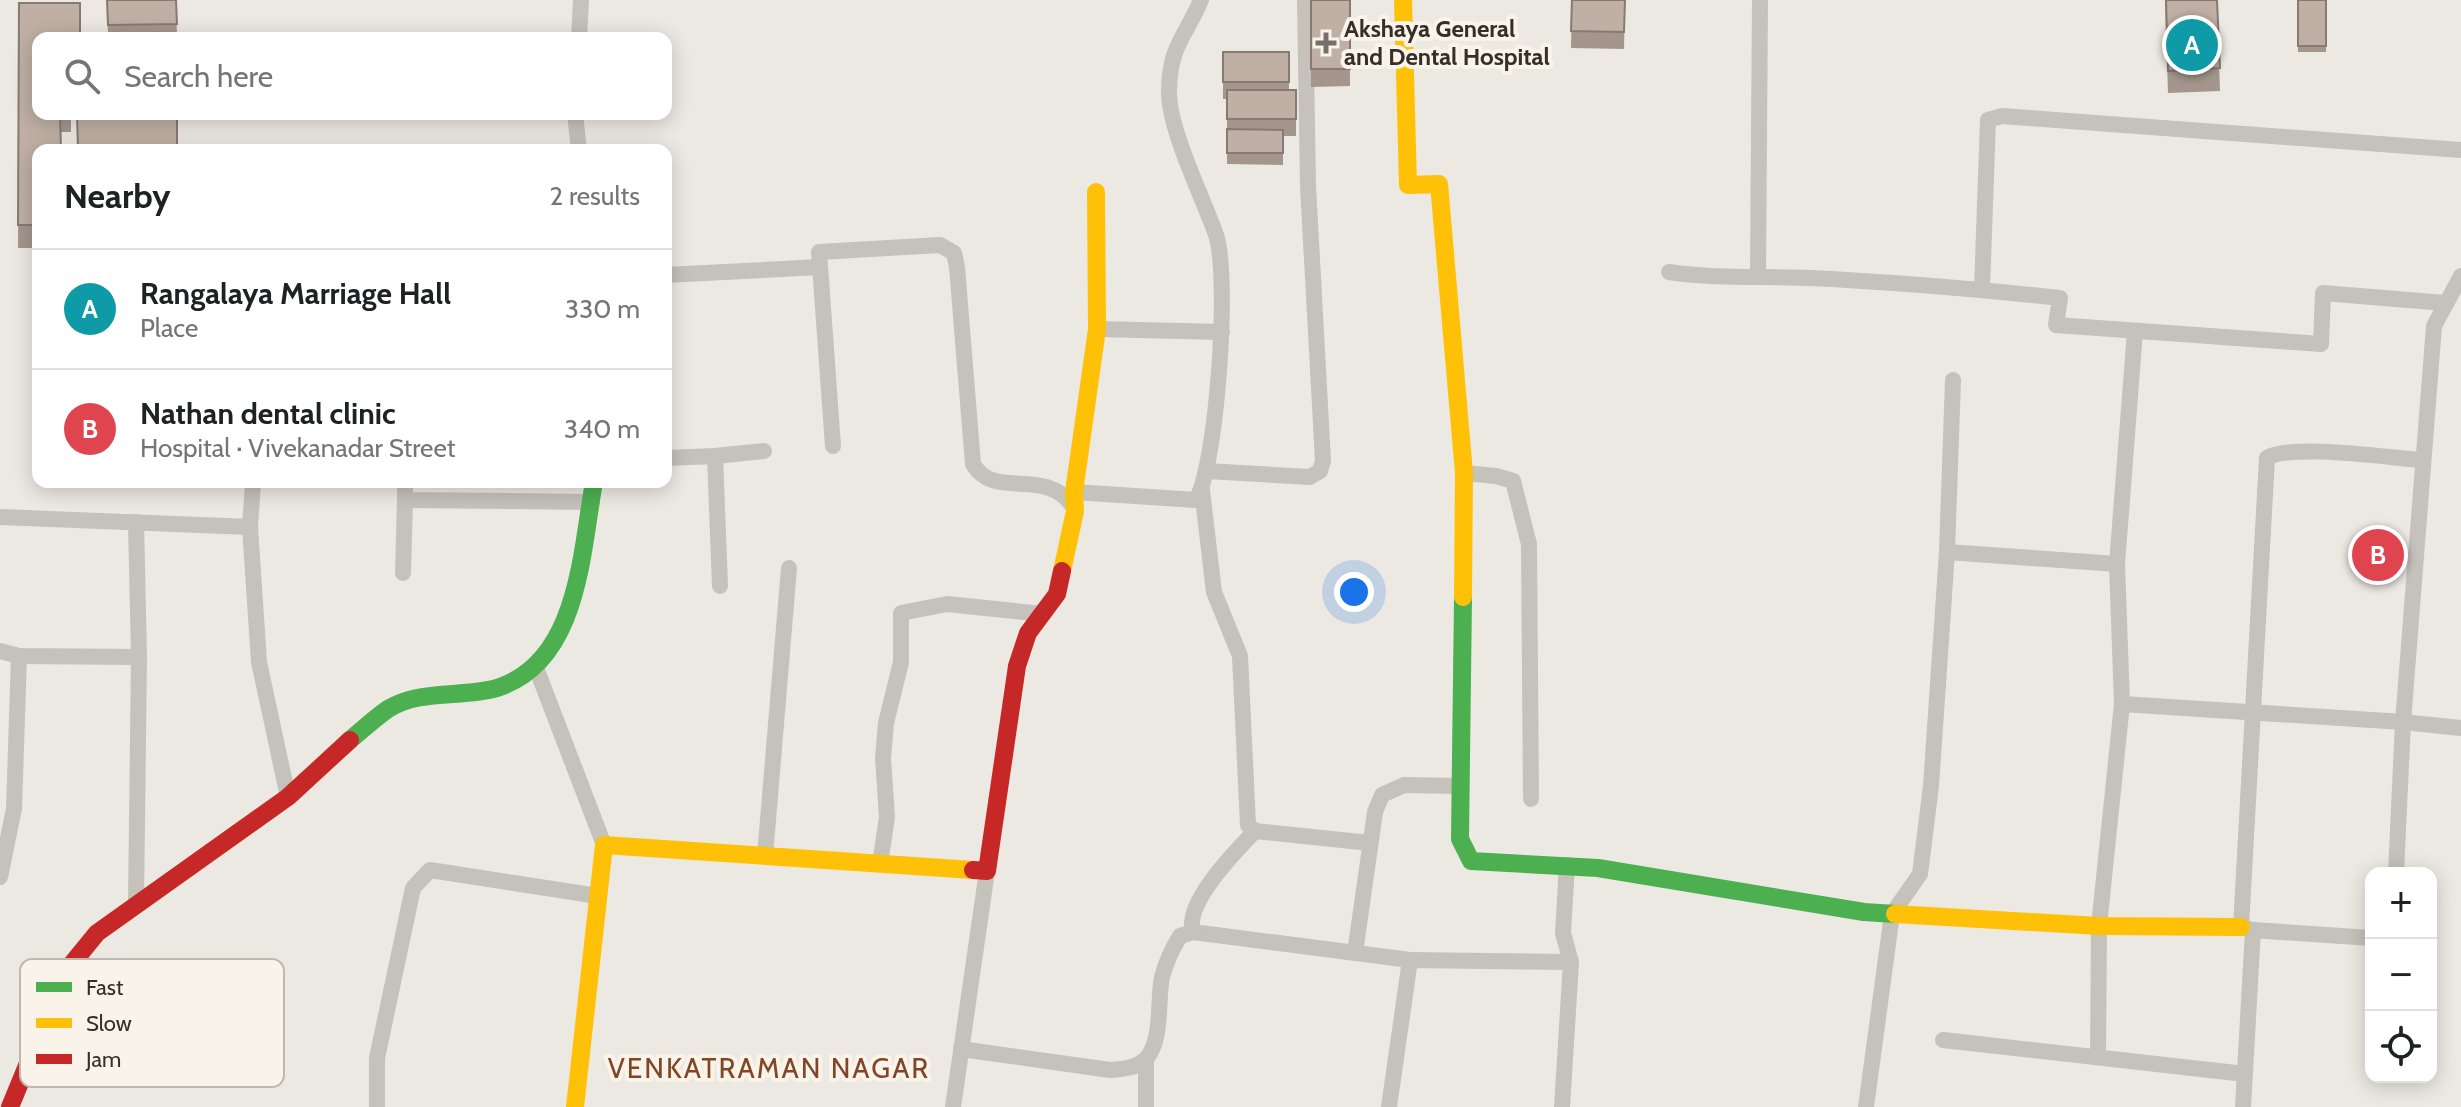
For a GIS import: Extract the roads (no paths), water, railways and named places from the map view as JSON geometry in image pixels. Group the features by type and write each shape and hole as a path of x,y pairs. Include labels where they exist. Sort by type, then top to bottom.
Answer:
{"street":[{"path":"579,32 581,0"},
{"path":"833,446 819,252 940,245 954,253 973,464 980,476 992,481 1054,487 1075,501 1196,500 1207,471 1222,332 1217,238 1190,169 1169,94 1172,54 1201,0"},
{"path":"1207,471 1310,477 1320,471 1323,461 1308,186 1305,0"},
{"path":"1403,0 1408,185 1439,184 1464,473 1459,786 1460,839 1471,861 1567,865 1892,914 2099,926 2247,929 2365,938"},
{"path":"1758,276 1760,0"},
{"path":"1982,289 1988,120 2002,116 2461,150"},
{"path":"576,120 578,144"},
{"path":"953,1107 1017,666 1028,633 1057,594 1075,501 1097,329 1096,192"},
{"path":"672,275 820,267"},
{"path":"1669,272 1708,278 1758,276 1982,289 2060,298 2056,325 2321,344 2323,293 2445,303"},
{"path":"2396,867 2403,722 2434,326 2461,276"},
{"path":"1097,329 1222,332"},
{"path":"2098,1057 2099,926 2122,704 2117,564 2135,331"},
{"path":"1866,1107 1892,914 1920,874 1931,786 1947,552 1953,380"},
{"path":"672,458 764,451"},
{"path":"2243,1107 2252,712 2267,458 2275,453 2300,452 2422,460"},
{"path":"715,456 720,586"},
{"path":"1464,473 1513,481 1525,518 1529,544 1531,799"},
{"path":"253,488 250,527 259,662 288,797"},
{"path":"403,573 405,488"},
{"path":"76,959 97,933 288,797 342,746 390,708 419,698 496,688 526,674 563,628 572,603 593,488"},
{"path":"1202,490 1214,592 1240,656 1248,825 1255,831 1370,843"},
{"path":"405,500 592,502"},
{"path":"0,517 250,527"},
{"path":"136,522 139,657 136,903"},
{"path":"1947,552 2117,564"},
{"path":"765,856 789,568"},
{"path":"880,864 887,817 883,758 886,723 901,662 901,613 947,604 1043,614"},
{"path":"0,651 19,656 139,657"},
{"path":"0,877 14,809 19,656"},
{"path":"535,665 604,845 575,1107"},
{"path":"2122,704 2461,728"},
{"path":"1355,953 1375,812 1382,795 1404,785 1459,786"},
{"path":"1193,932 1190,923 1195,909 1216,875 1255,831"},
{"path":"604,845 987,871"},
{"path":"1562,1107 1571,962 1563,933 1567,865"},
{"path":"377,1107 377,1058 413,888 430,870 598,896"},
{"path":"1146,1107 1146,1059 1154,1045 1162,977 1180,936 1193,932 1410,960 1571,962"},
{"path":"1389,1107 1410,960"},
{"path":"1943,1040 2245,1074"},
{"path":"961,1049 1110,1070 1129,1069 1146,1059"},
{"path":"10,1107 20,1083"}],"place":[{"name":"Akshaya General and Dental Hospital","path":"1326,43"},
{"name":"Rangalaya Marriage Hall","path":"2192,45"},
{"name":"Nathan dental clinic","path":"2378,555"}],"district":[{"name":"VENKATRAMAN NAGAR","path":"769,1068"}]}
